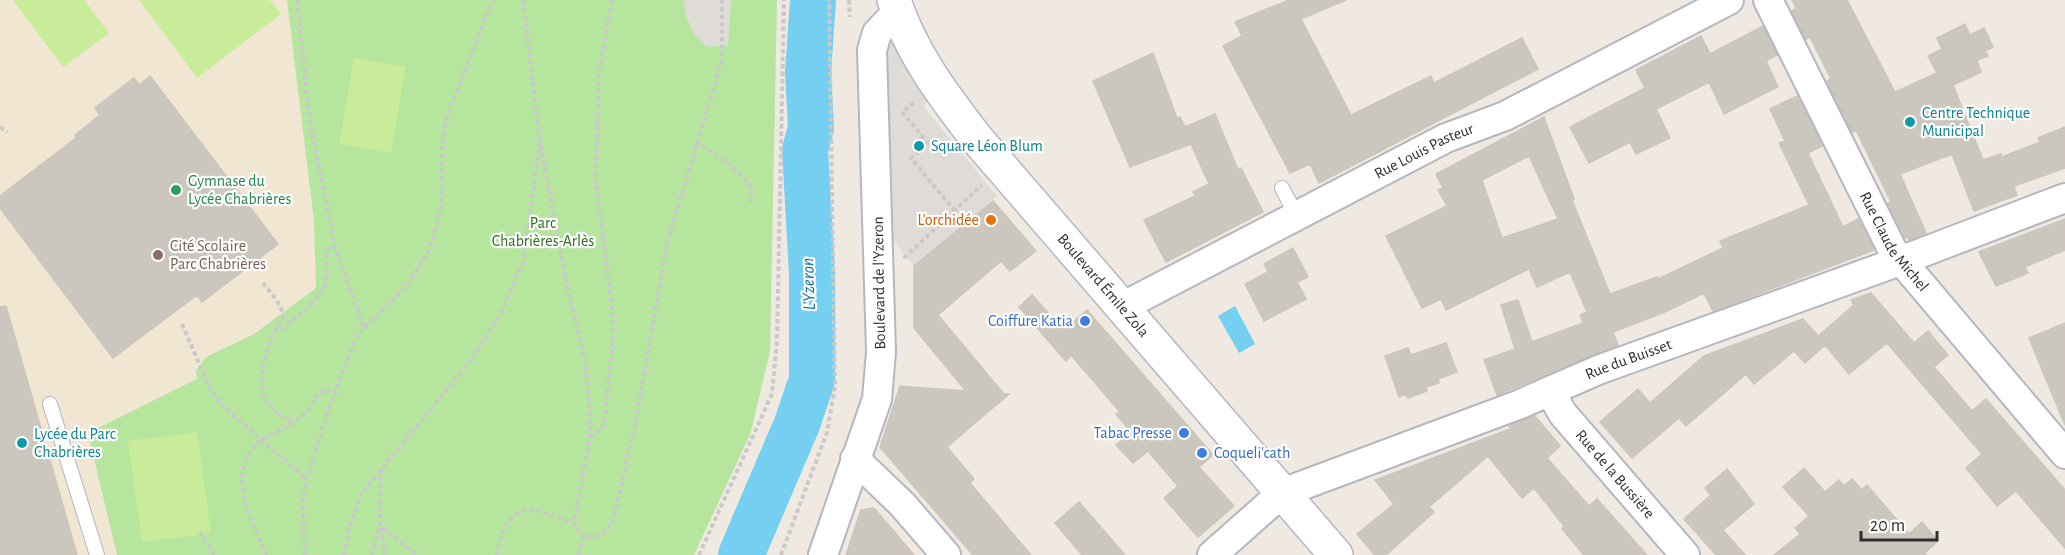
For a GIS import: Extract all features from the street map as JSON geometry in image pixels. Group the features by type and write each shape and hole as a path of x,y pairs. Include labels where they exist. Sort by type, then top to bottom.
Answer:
{"main road":[{"name":"Boulevard Émile Zola","path":"896,5 912,46 939,89 977,139 1336,555"}],"street":[{"name":"Rue Louis Pasteur","path":"1122,307 1446,138 1513,112 1729,0"},
{"name":"Rue Claude Michel","path":"1768,0 1900,261 2065,454"},
{"name":"Boulevard de l'Yzeron","path":"823,555 877,399 881,352 872,50 877,33 896,5"},
{"name":"Rue du Buisset","path":"1212,555 1282,493 1550,391 1598,370 1900,261 2065,198"},
{"name":"Rue de la Bussière","path":"1550,391 1563,414 1685,555"},
{"path":"855,459 895,497 946,555"}],"lane":[{"path":"1282,188 1296,215"},
{"path":"50,404 98,555"}],"path":[{"path":"297,0 310,122 335,247 364,328"},
{"path":"305,555 303,502 306,479 336,389 352,345 364,328 408,284 430,249 441,207 443,135 449,110 493,0"},
{"path":"523,0 540,142 567,286 585,360 590,438 574,523"},
{"path":"590,438 604,425 613,339 613,316 596,179 599,72 612,0"},
{"path":"583,537 596,537 609,530 614,517 638,410 667,243 695,143 722,60 722,0"},
{"path":"699,555 771,394 777,341 784,0"},
{"path":"781,555 827,432 835,387 829,0"},
{"path":"849,0 850,16"},
{"path":"919,98 902,112 928,143 911,158 954,210"},
{"path":"0,127 7,132"},
{"path":"344,555 350,525 361,494 467,365 499,317 523,262 540,142"},
{"path":"695,143 729,163 741,173 752,188 750,204"},
{"path":"897,261 906,256 985,182"},
{"path":"274,331 282,329 321,294 326,283 325,258 329,248 335,247"},
{"path":"263,283 283,313 282,320 274,331 260,379 262,394 272,408 285,418 295,421"},
{"path":"182,324 210,389 224,407 306,479"},
{"path":"267,555 244,504 243,478 250,451 262,440 295,421 320,392 336,389"},
{"path":"381,468 380,525 385,555"},
{"path":"496,555 503,530 521,512 531,509 574,523 583,537 579,555"},
{"path":"372,555 380,525"},
{"path":"380,525 417,555"},
{"path":"200,532 214,555"}],"shaded area":[{"name":"Cité Scolaire Parc Chabrières","path":"0,0 287,0 314,221 316,288 254,334 206,357 197,379 88,433 117,555 0,555"},
{"path":"683,0 731,0 728,45 707,47 694,34 686,16"},
{"name":"Square Léon Blum","path":"893,41 901,58 929,100 923,106 997,196 914,266 884,228 885,50"}],"green space":[{"path":"13,0 84,0 109,33 63,67"},
{"path":"139,0 270,0 281,14 197,78"},
{"name":"Parc Chabrières-Arlès","path":"287,0 777,0 770,351 751,432 694,555 117,555 88,433 197,379 196,371 206,357 254,334 316,288 314,221"},
{"path":"354,58 406,67 391,153 339,144"},
{"path":"197,432 211,533 142,542 128,441"}],"water":[{"path":"1235,306 1255,344 1239,353 1218,316"}],"building":[{"path":"1289,0 1346,0 1301,19 1351,115 1431,76 1434,83 1522,38 1538,69 1319,183 1310,164 1290,173 1223,46 1242,36 1235,22"},
{"name":"Centre Technique Municipal","path":"1792,0 1847,0 1895,92 1937,73 1928,56 1942,49 1937,38 1965,24 1970,35 1984,28 1993,47 1985,51 1988,56 1977,60 1981,72 1953,85 1983,160 2001,154 2002,157 2040,142 2038,138 2065,127 2065,168 2014,186 2017,195 1974,211 1952,154 1900,174 1926,233 1909,240 1908,237 1905,238 1888,203 1891,202 1856,130 1852,132 1827,81 1831,79 1810,37 1806,39 1792,11 1796,8"},
{"path":"1763,26 1777,55 1766,61 1778,87 1724,114 1709,82 1656,109 1670,138 1636,154 1630,142 1589,163 1570,127 1645,88 1636,70 1701,36 1710,54"},
{"path":"1153,53 1177,118 1180,117 1185,127 1215,114 1238,170 1241,168 1263,212 1166,262 1144,220 1195,196 1193,192 1209,184 1191,144 1130,167 1093,81"},
{"path":"150,76 278,244 202,302 197,295 113,358 0,208 0,196 76,138 75,135 100,115 95,108 134,78 139,85"},
{"path":"1797,96 1822,146 1808,153 1843,227 1858,219 1874,250 1713,311 1704,293 1665,312 1613,332 1618,345 1497,395 1484,360 1515,349 1501,305 1518,300 1532,342 1583,323 1580,315 1587,312 1570,272 1537,287 1529,269 1446,310 1441,299 1422,308 1386,236 1447,206 1438,190 1443,188 1436,174 1544,117 1574,199 1572,200 1610,294 1657,277 1658,279 1723,248 1720,241 1809,205 1779,143 1785,141 1770,109","holes":["1529,156 1558,219 1502,238 1482,180"]},
{"path":"993,201 1036,251 1010,271 1001,261 938,315 1004,394 1009,394 947,447 974,479 970,483 1031,555 973,555 880,447 900,386 966,391 914,328 914,266"},
{"path":"2065,219 2065,250 2025,267 2028,273 1996,286 1979,252"},
{"path":"1293,248 1308,277 1297,282 1306,299 1264,321 1245,284 1268,272 1264,264"},
{"path":"1871,293 1914,343 1928,331 1948,355 1934,367 1972,411 1986,399 2065,490 2065,548 2016,491 1997,506 1966,468 1982,454 1887,343 1849,374 1825,345 1805,363 1794,351 1754,384 1746,374 1686,426 1679,418 1632,458 1600,422 1638,389 1650,403 1704,356 1803,319 1818,336 1854,305 1851,300"},
{"path":"1032,295 1064,330 1087,310 1213,455 1199,467 1234,506 1198,537 1164,498 1178,486 1148,451 1133,463 1116,445 1131,432 1116,414 1120,412 1071,355 1066,361 1019,307"},
{"name":"Lycée du Parc Chabrières","path":"6,306 77,555 0,555 0,307"},
{"path":"2065,323 2065,425 2029,338"},
{"path":"1446,343 1457,372 1438,379 1439,383 1426,387 1427,391 1408,398 1406,394 1399,397 1385,356 1408,348 1411,355"},
{"path":"1535,416 1560,446 1547,458 1589,506 1597,499 1647,555 1584,555 1562,529 1564,526 1534,488 1522,498 1488,456 1429,507 1434,512 1386,555 1375,555 1357,534 1394,504 1375,480 1510,429 1509,426"},
{"path":"1804,468 1825,492 1839,480 1844,486 1852,479 1862,490 1867,485 1909,534 1922,522 1938,541 1925,553 1927,555 1774,555 1800,534 1795,528 1809,516 1783,487"},
{"path":"1727,469 1754,504 1723,530 1745,555 1716,555 1684,519 1711,495 1705,488"},
{"path":"1079,502 1125,555 1082,555 1055,523"},
{"path":"874,508 914,555 846,555 861,510"}],"waterway":[{"name":"L'Yzeron","path":"741,555 797,424 812,380 812,274 805,150 811,128 808,73 813,0"}],"place":[{"name":"Centre Technique Municipal","path":"1910,122"},
{"name":"Square Léon Blum","path":"919,146"},
{"name":"Gymnase du Lycée Chabrières","path":"176,190"},
{"name":"L'orchidée","path":"991,220"},
{"name":"Cité Scolaire Parc Chabrières","path":"158,255"},
{"name":"Coiffure Katia","path":"1085,321"},
{"name":"Tabac Presse","path":"1184,433"},
{"name":"Lycée du Parc Chabrières","path":"22,443"},
{"name":"Coqueli'cath","path":"1202,453"}]}
